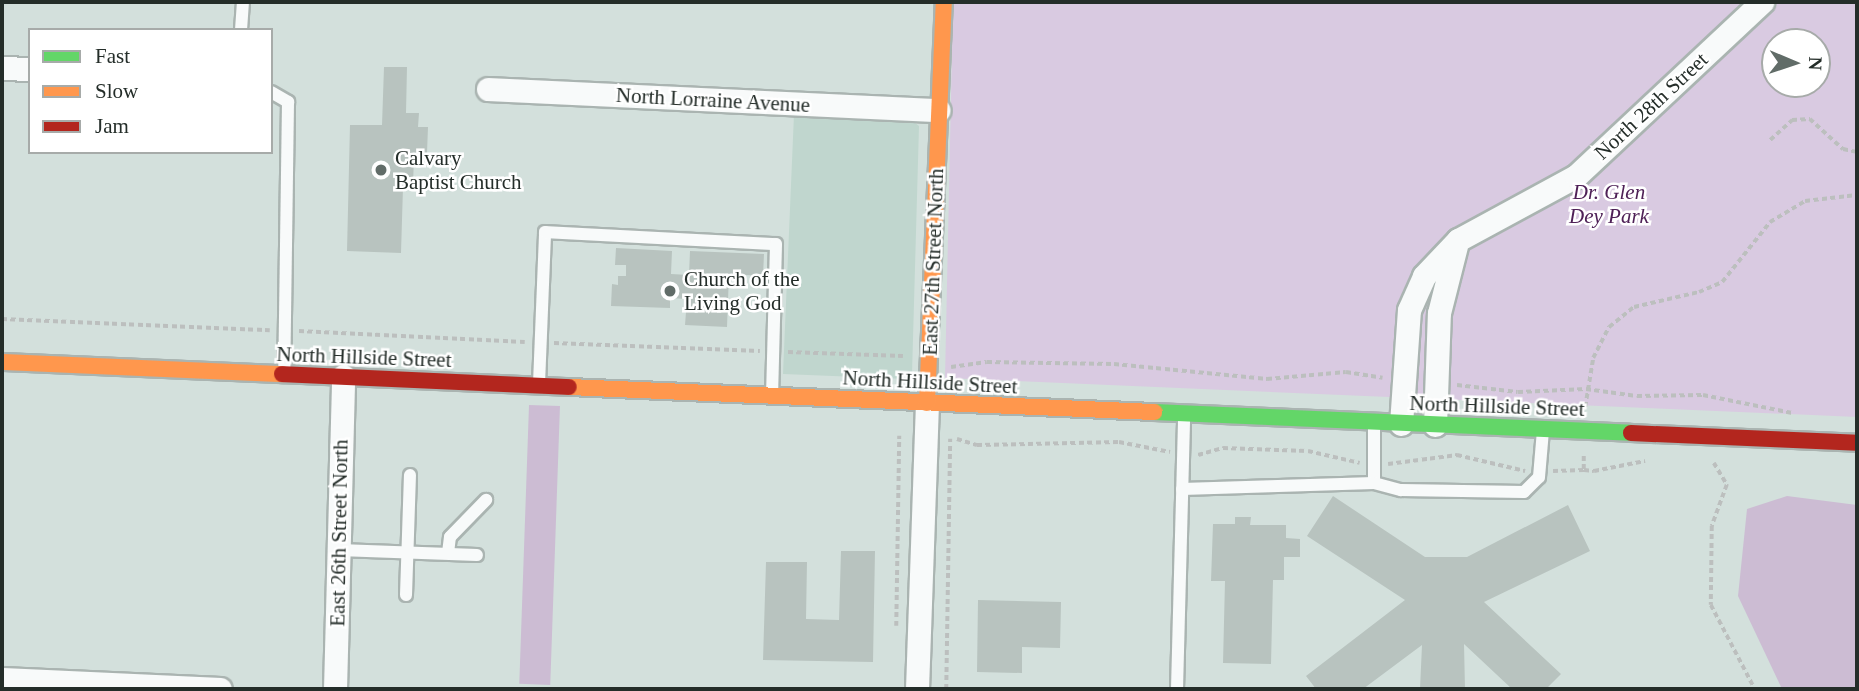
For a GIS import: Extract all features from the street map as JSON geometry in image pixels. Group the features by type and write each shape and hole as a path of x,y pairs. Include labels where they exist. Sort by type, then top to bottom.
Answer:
{"main road":[{"name":"East 27th Street North","path":"927,402 944,2"},
{"name":"North Hillside Street","path":"2,362 1857,443"}],"street":[{"name":"North 28th Street","path":"1401,424 1409,310 1424,276 1458,240 1576,176 1762,2"},
{"path":"2,68 28,69"},
{"name":"North Lorraine Avenue","path":"488,89 939,110"},
{"path":"1435,425 1439,313 1458,240"},
{"name":"East 26th Street North","path":"335,689 343,376"},
{"name":"East 27th Street North","path":"917,689 927,402"},
{"path":"2,679 220,689"}],"lane":[{"path":"242,28 243,2"},
{"path":"273,93 288,102 284,375"},
{"path":"539,385 545,232 776,244 772,396"},
{"path":"1177,689 1184,414"},
{"path":"1374,422 1374,483"},
{"path":"1182,489 1374,483 1401,490 1524,492 1533,487 1540,471 1543,430"},
{"path":"406,595 410,475"},
{"path":"448,553 450,537 485,500"},
{"path":"339,550 477,555"}],"path":[{"path":"1770,140 1801,118 1818,124 1843,149 1857,152"},
{"path":"1585,407 1593,358 1609,327 1634,307 1699,292 1722,282 1770,222 1805,201 1857,195"},
{"path":"2,319 904,356 904,364"},
{"path":"950,368 987,362 1114,364 1267,379 1346,372 1404,380"},
{"path":"1437,383 1518,392 1586,389 1637,396 1703,395 1804,415"},
{"path":"896,637 899,436"},
{"path":"946,689 950,439"},
{"path":"957,439 976,445 1119,442 1196,456 1223,448 1308,451 1350,463 1374,464 1457,455 1540,471 1584,470 1650,460"},
{"path":"1584,452 1584,470"},
{"path":"1703,462 1714,463 1727,485 1712,526 1711,605 1755,689"}],"shaded area":[{"path":"794,114 910,119 919,126 912,374 907,379 783,374"},
{"path":"529,405 560,406 550,685 519,684"},
{"path":"1787,496 1857,505 1857,689 1782,689 1738,596 1747,509"}],"green space":[{"name":"Dr. Glen Dey Park","path":"953,2 1857,2 1857,417 945,378"}],"building":[{"name":"Calvary Baptist Church","path":"384,67 407,67 406,113 419,113 418,127 428,127 427,153 414,153 413,188 403,187 401,253 347,251 350,125 382,125"},
{"name":"Church of the Living God","path":"616,248 672,251 671,274 689,275 690,251 764,254 763,276 729,274 727,327 685,325 687,299 670,298 670,308 611,306 612,284 618,285 618,276 626,276 626,265 615,265"},
{"path":"1333,496 1425,557 1467,557 1568,505 1590,551 1484,602 1561,674 1546,689 1512,689 1464,644 1465,689 1420,689 1422,645 1363,689 1316,689 1306,676 1405,600 1307,536"},
{"path":"1235,517 1251,517 1250,525 1286,525 1286,538 1300,539 1300,557 1284,557 1284,580 1273,580 1271,664 1223,663 1225,581 1211,581 1213,524 1235,524"},
{"path":"841,551 875,551 873,662 763,660 766,562 807,562 806,619 839,620"},
{"path":"978,600 1061,602 1060,648 1022,647 1022,673 977,672"}],"traffic: fast":[{"path":"1154,412 1631,433"}],"traffic: slow":[{"path":"927,403 944,2"},
{"path":"2,362 282,374"},
{"path":"569,387 1154,412"}],"traffic: jam":[{"path":"282,374 569,387"},
{"path":"1631,433 1857,443"}],"place":[{"name":"Calvary Baptist Church","path":"381,170"},
{"name":"Church of the Living God","path":"670,291"}]}
